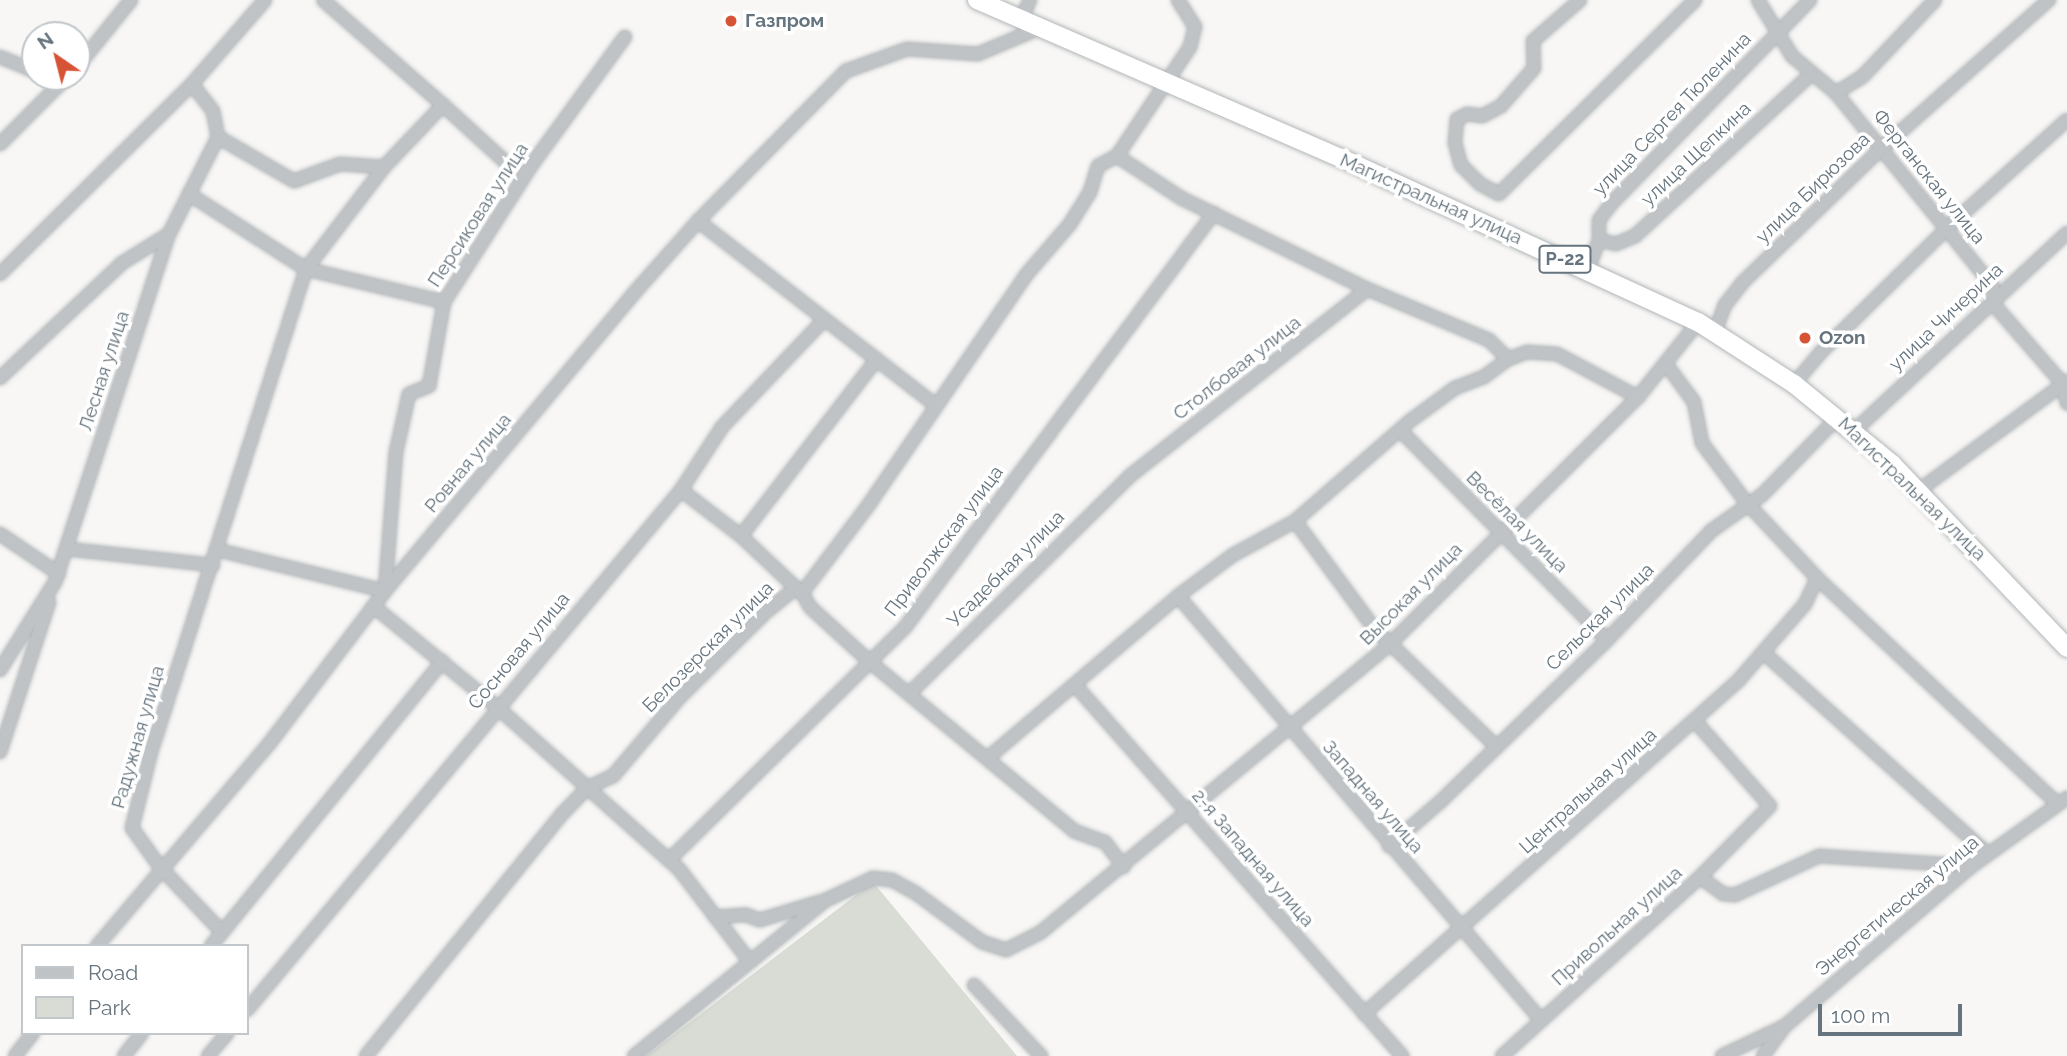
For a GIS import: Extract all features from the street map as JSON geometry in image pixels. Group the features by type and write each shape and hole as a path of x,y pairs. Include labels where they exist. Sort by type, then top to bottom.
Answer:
{"highway":[{"name":"Магистральная улица","path":"977,0 1588,270 1715,332 1794,384 1854,431 1918,491 2067,648"}],"street":[{"path":"91,50 131,0"},
{"path":"0,274 192,84 265,0"},
{"path":"323,0 523,178"},
{"path":"1021,20 1030,0"},
{"name":"Белозерская улица","path":"366,1056 587,788 613,776 680,697 799,591 870,503 1026,275 1070,224 1090,192 1101,162 1117,156 1190,47 1195,27 1178,0"},
{"path":"1580,0 1533,41 1534,68 1501,106 1482,116 1467,114 1457,120 1455,143 1461,165 1479,184 1499,194 1695,0"},
{"name":"Ферганская улица","path":"1758,0 1792,56 1836,93 1992,285 1996,307 2065,382"},
{"name":"улица Сергея Тюленина","path":"1588,270 1599,240 1599,220 1611,204 1810,0"},
{"path":"1836,93 1862,77 1935,0"},
{"name":"улица Бирюзова","path":"1715,332 1725,306 1742,283 1881,149 2049,0"},
{"name":"Ровная улица","path":"99,944 160,867 269,744 385,591 698,221 846,71 907,49 978,54 1040,28"},
{"name":"Персиковая улица","path":"385,591 396,452 409,394 429,386 444,302 523,178 625,37"},
{"path":"0,57 21,65"},
{"name":"улица Щепкина","path":"1599,240 1616,244 1635,236 1811,74"},
{"path":"192,84 213,111 218,137 294,181 340,164 384,167"},
{"path":"0,144 53,91"},
{"path":"67,549 213,565 306,269 384,167 443,104"},
{"path":"1794,384 1821,352 1947,228 2067,120"},
{"name":"Лесная улица","path":"0,670 57,578 169,234 218,137"},
{"path":"1117,156 1214,214 1367,289 1489,341 1508,359"},
{"path":"189,194 306,269 444,302"},
{"name":"Приволжская улица","path":"669,860 906,626 1214,214"},
{"path":"698,221 823,321 935,405"},
{"name":"улица Чичерина","path":"1854,431 1995,297 2067,233"},
{"path":"0,378 122,263 169,234"},
{"name":"Столбовая улица","path":"1131,475 1367,289"},
{"name":"Сосновая улица","path":"248,1009 497,707 681,490 722,427 823,321"},
{"name":"Высокая улица","path":"826,900 873,878 892,880 982,942 1006,950 1041,932 1124,867 1390,644 1638,397 1698,322"},
{"path":"989,758 1178,596 1233,555 1294,521 1455,388 1484,377 1508,359 1527,352 1557,354 1638,397"},
{"path":"741,536 877,359"},
{"path":"1665,364 1694,402 1702,443 1746,502 1817,578 2062,801"},
{"path":"2065,382 2067,403"},
{"path":"1918,491 2065,382"},
{"name":"Сельская улица","path":"1389,846 1497,747 1607,640 1711,531 1746,502 1762,495 1838,417"},
{"name":"Весёлая улица","path":"1401,431 1607,640"},
{"name":"Усадебная улица","path":"910,693 1131,475"},
{"path":"681,490 741,536 799,591 810,607 870,662 1074,831 1095,835 1105,842 1124,867"},
{"path":"1294,521 1361,613 1497,747"},
{"path":"0,534 57,578 0,752"},
{"path":"218,550 385,591"},
{"name":"Радужная улица","path":"213,565 151,752 132,828 160,867 222,932"},
{"name":"Центральная улица","path":"1364,1014 1463,930 1695,721 1763,652 1805,604 1817,578"},
{"name":"Западная улица","path":"1178,596 1389,846 1541,1020"},
{"path":"373,606 497,707 669,860 750,962"},
{"path":"1763,652 1988,855"},
{"path":"213,944 443,661"},
{"name":"2-я Западная улица","path":"1075,685 1402,1056"},
{"path":"1695,721 1770,806 1700,877"},
{"name":"Энергетическая улица","path":"1763,1056 1785,1026 1972,866 2062,801"},
{"name":"Привольная улица","path":"1503,1056 1700,877 1723,894 1735,895 1819,856 1972,866"},
{"path":"715,917 746,915 760,920 826,900"},
{"path":"634,1056 826,900"},
{"path":"974,985 1041,1056"},
{"path":"1722,1056 1785,1026"},
{"path":"15,1056 31,1035"},
{"path":"124,1056 140,1035"},
{"path":"208,1056 225,1035"}],"green space":[{"path":"873,882 1017,1056 646,1056"}],"place":[{"name":"Газпром","path":"731,21"},
{"name":"Ozon","path":"1805,338"}]}
